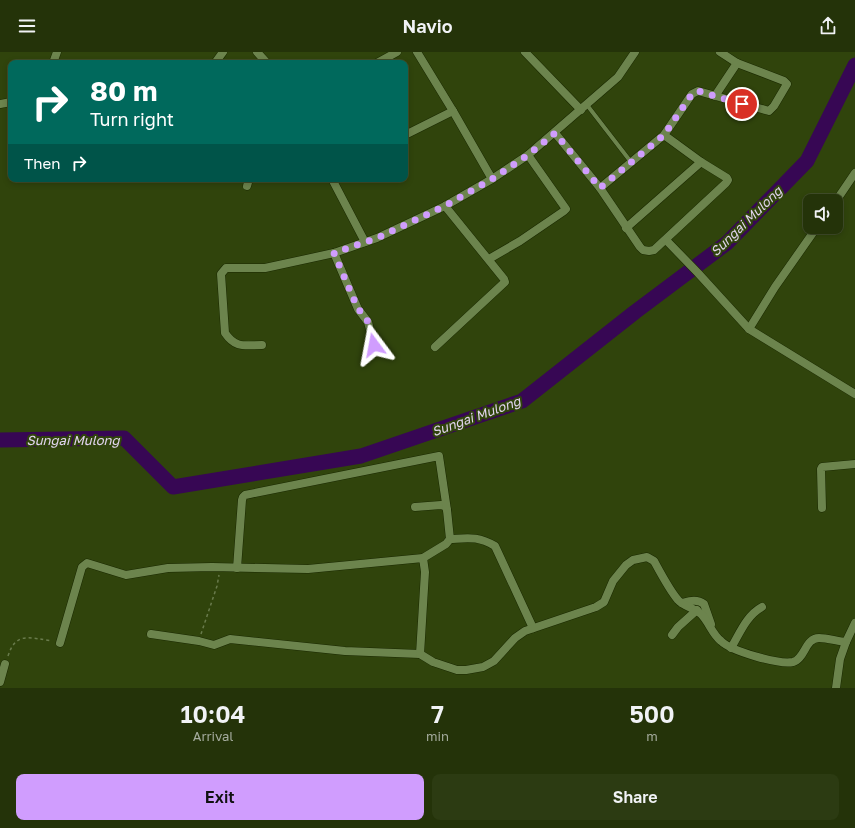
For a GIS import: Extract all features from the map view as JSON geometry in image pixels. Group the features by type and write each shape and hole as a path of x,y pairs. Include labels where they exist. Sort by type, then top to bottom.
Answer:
{"street":[{"path":"257,52 264,60"},
{"path":"382,60 397,52"},
{"path":"417,52 492,179"},
{"path":"525,52 584,107"},
{"path":"262,345 237,345 230,340 225,333 222,271 226,268 265,268 334,253 377,238 445,206 492,179 528,155 618,77 635,52"},
{"path":"600,188 664,135 692,94 698,91 769,111 774,106 786,86 786,82 737,63 720,52"},
{"path":"715,96 737,63"},
{"path":"408,134 453,111"},
{"path":"555,133 600,188 626,228 643,250 649,252 654,250 666,240 728,180 664,135"},
{"path":"489,259 520,241 566,209 528,155"},
{"path":"626,228 701,162"},
{"path":"841,194 855,173"},
{"path":"334,182 365,242"},
{"path":"435,347 505,282 489,259 445,206"},
{"path":"749,329 812,234"},
{"path":"666,240 749,329 855,394"},
{"path":"334,253 358,309 365,316 368,322 374,345"},
{"path":"60,643 82,567 87,563 126,575 168,568 220,567 237,568 308,570 423,558 446,544 450,538 448,510 439,456 245,495 242,500 237,568"},
{"path":"822,508 822,467 855,464"},
{"path":"415,507 441,505 445,506 448,510"},
{"path":"450,538 476,538 484,540 495,546 533,628"},
{"path":"420,654 425,572 423,558"},
{"path":"152,634 199,641 214,645 230,639 345,651 420,654 433,662 457,670 466,670 483,667 494,661 515,638 526,631 596,607 604,602 613,581 633,560 650,558 654,561 678,601 697,610 712,628 720,641 731,648 770,659 793,662 799,659 812,640 818,638 846,642"},
{"path":"682,603 694,600 700,601 704,604 712,628"},
{"path":"731,648 747,619 754,611 762,607"},
{"path":"672,635 678,627 697,610"},
{"path":"836,688 840,658 855,623"},
{"path":"0,682 5,664"}],"lane":[{"path":"584,107 631,162"}],"path":[{"path":"199,641 217,586 220,567"},
{"path":"5,664 11,646 16,641 26,638 60,643"}],"waterway":[{"name":"Sungai Mulong","path":"0,440 124,438 173,487 361,456 522,401 635,312 727,243 807,161 855,65"}],"route":[{"path":"374,345 368,322 365,316 358,309 334,253 377,238 445,206 492,179 528,155 555,133 600,188 664,135 692,94 698,91 742,104"}]}
